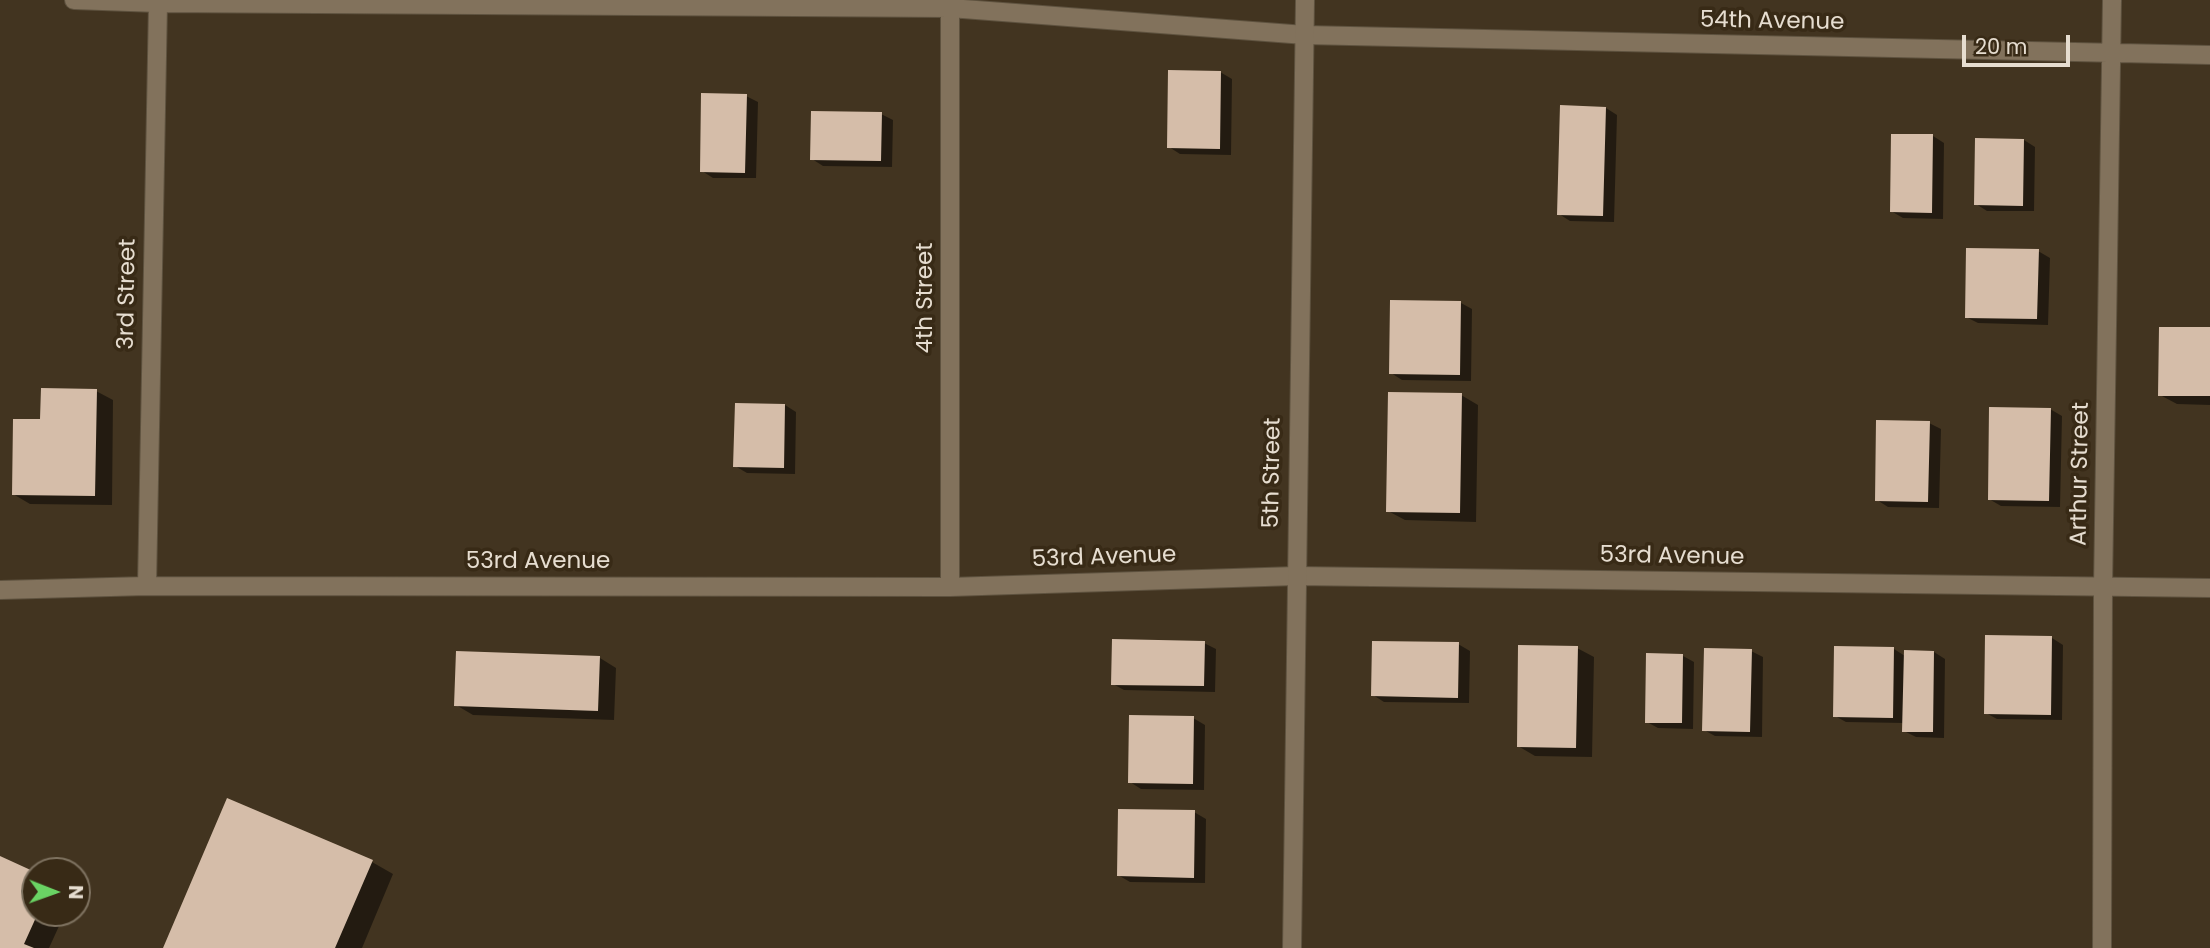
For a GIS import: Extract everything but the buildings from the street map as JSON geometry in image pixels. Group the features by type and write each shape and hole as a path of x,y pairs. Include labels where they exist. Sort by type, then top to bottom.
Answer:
{"street":[{"name":"54th Avenue","path":"75,0 158,3 950,8 1305,35 2210,55"},
{"name":"5th Street","path":"1292,948 1305,0"},
{"name":"Arthur Street","path":"2102,948 2112,0"},
{"name":"3rd Street","path":"147,586 158,3"},
{"name":"4th Street","path":"950,8 950,587"},
{"name":"53rd Avenue","path":"0,590 147,586 950,587 1296,576 2210,588"}]}
